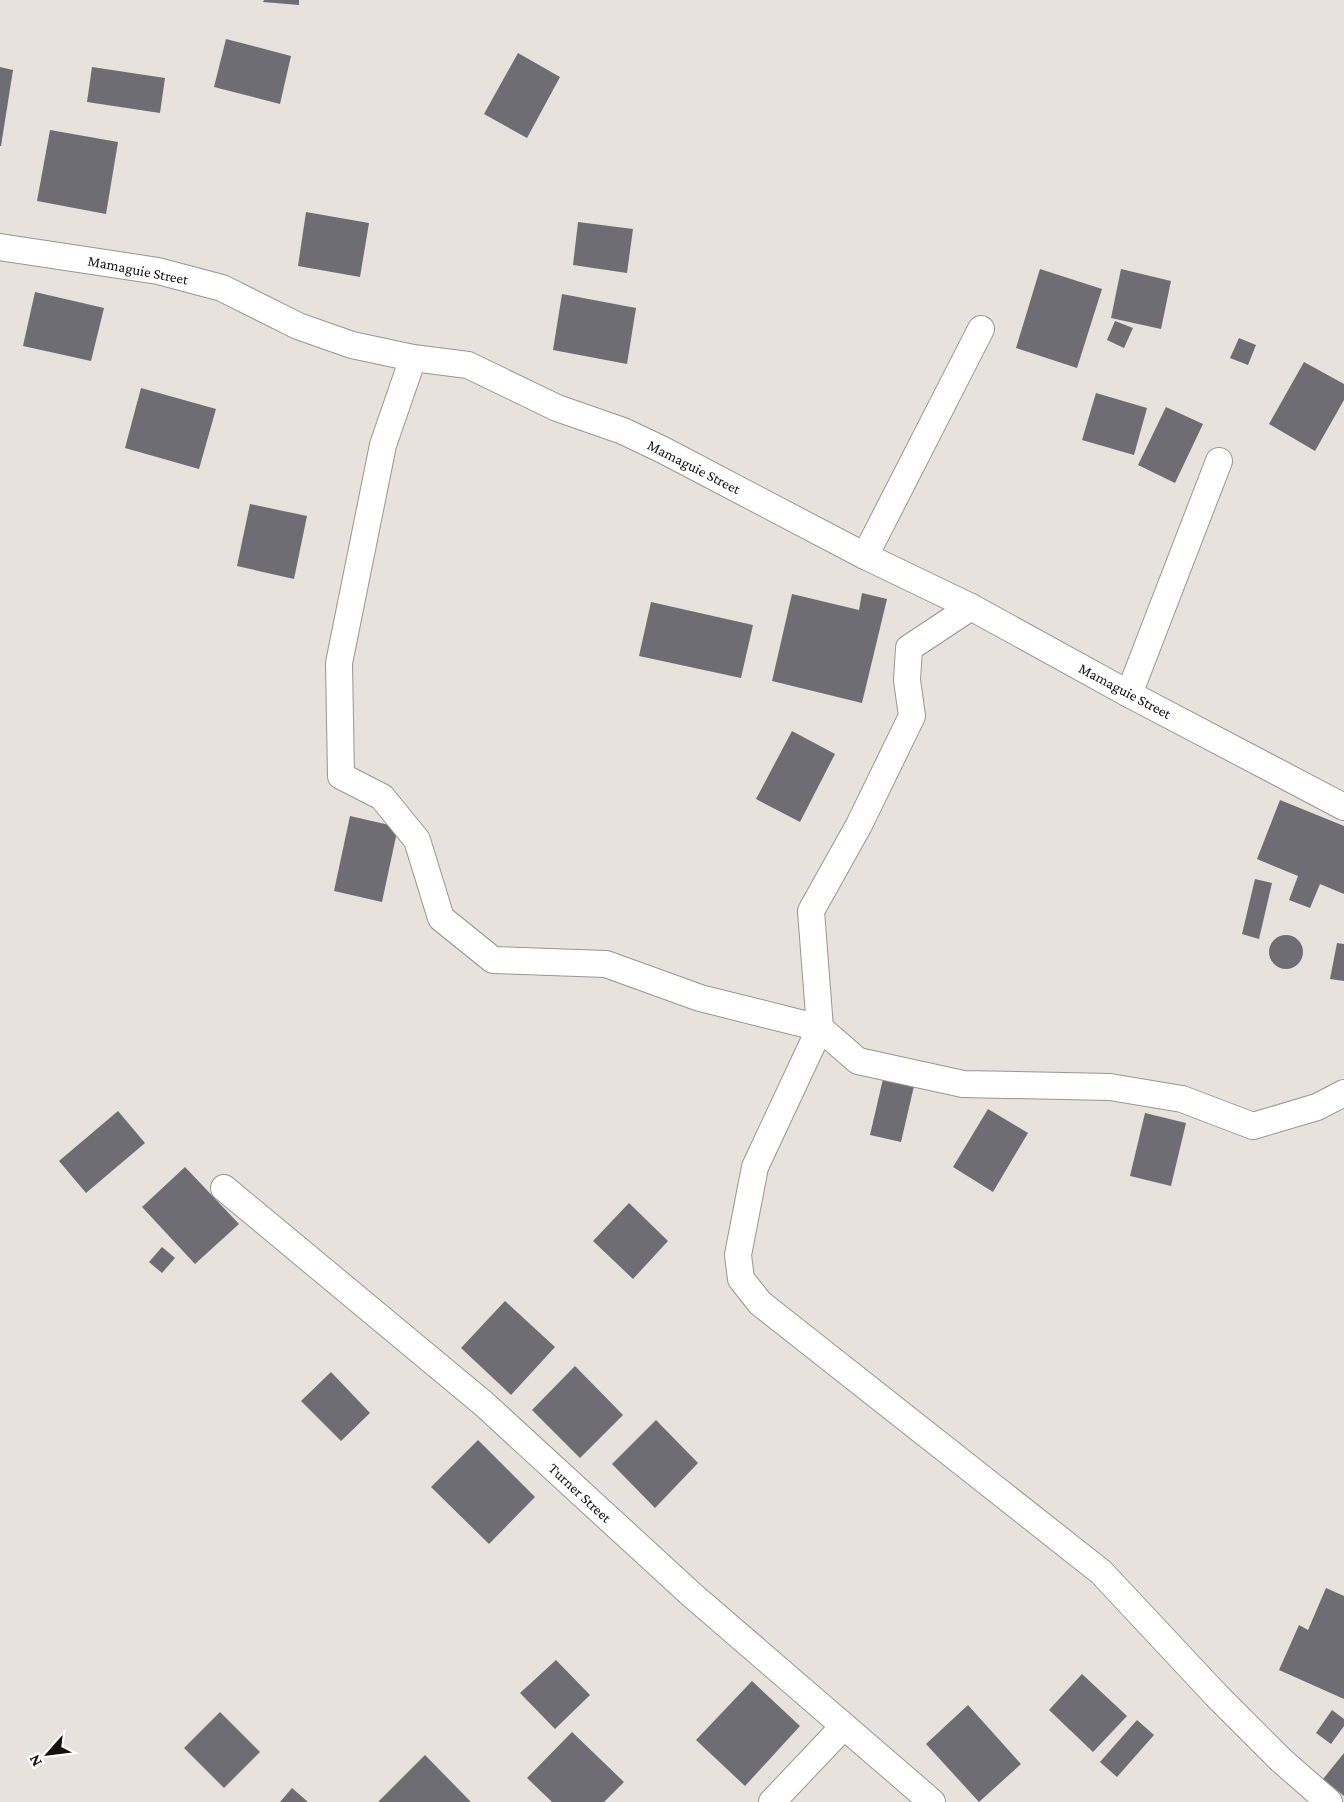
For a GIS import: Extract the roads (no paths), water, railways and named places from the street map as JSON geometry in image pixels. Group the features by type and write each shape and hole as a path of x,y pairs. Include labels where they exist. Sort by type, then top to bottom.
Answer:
{"street":[{"name":"Mamaguie Street","path":"0,247 158,271 222,288 298,326 352,345 413,358 468,365 557,408 623,431 865,556 971,607 1129,694 1344,807"},
{"path":"865,556 981,329"},
{"path":"413,358 383,445 339,663 341,776 382,796 417,840 441,918 494,960 606,964 700,998 820,1028 858,1061 963,1084 1110,1087 1182,1099 1253,1126 1317,1107 1344,1093"},
{"path":"1129,694 1219,461"},
{"path":"971,607 909,648 907,680 912,716 859,825 812,911 820,1028 755,1167 738,1256 741,1279 760,1303 1101,1572 1233,1712 1281,1760 1329,1802"},
{"name":"Turner Street","path":"224,1188 484,1404 692,1595 932,1802"},
{"path":"772,1802 844,1726"}]}
